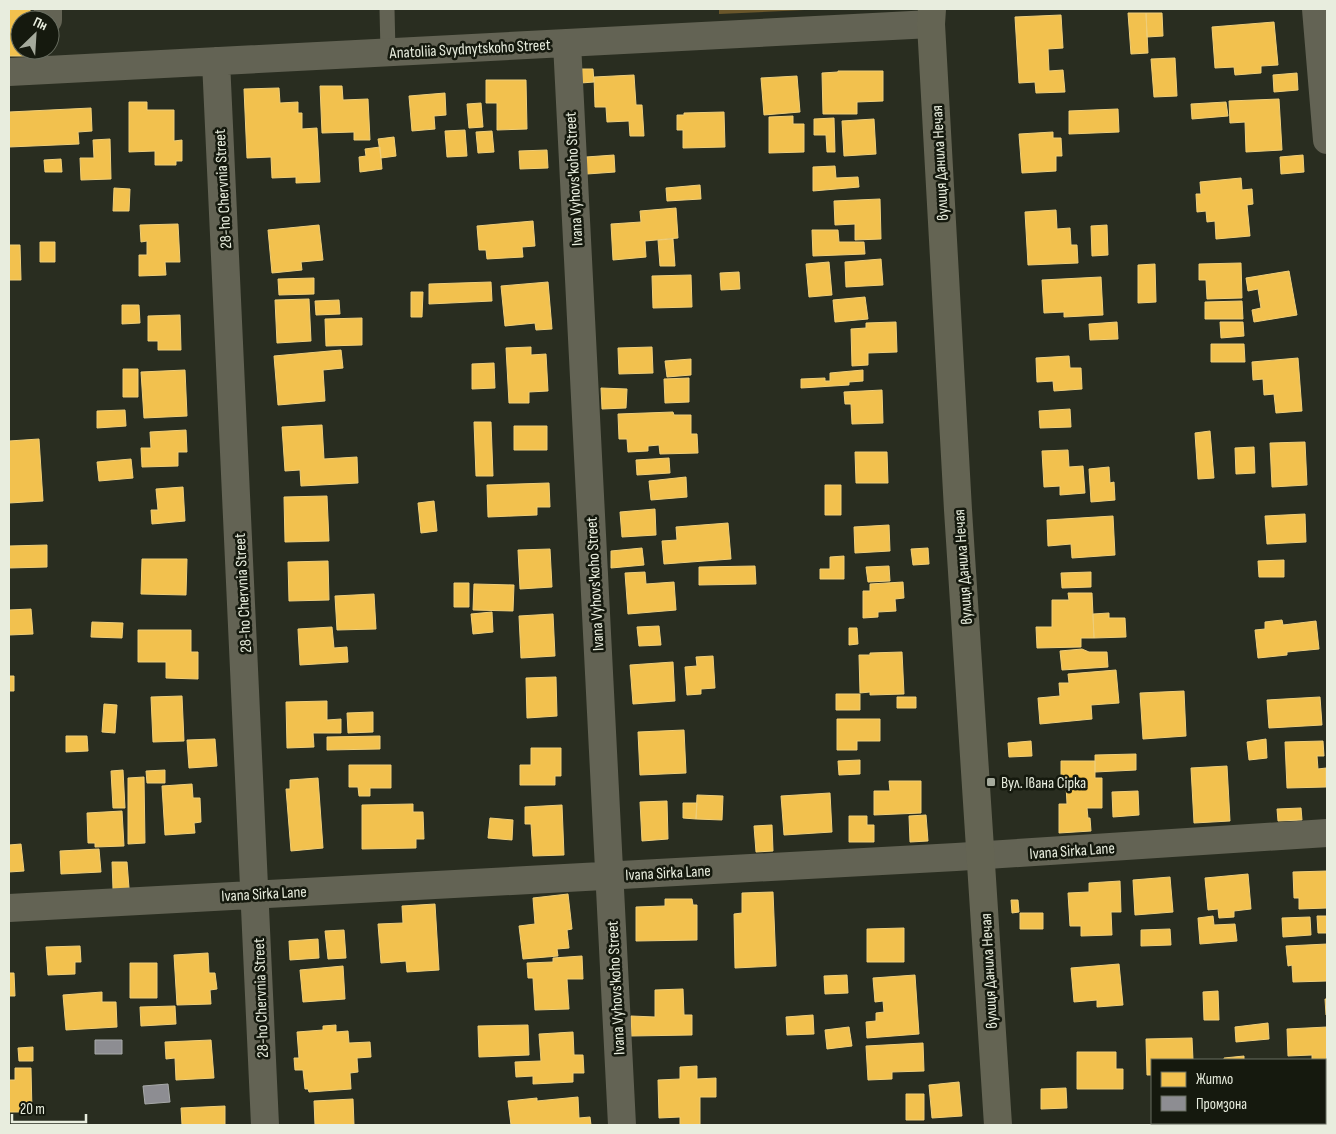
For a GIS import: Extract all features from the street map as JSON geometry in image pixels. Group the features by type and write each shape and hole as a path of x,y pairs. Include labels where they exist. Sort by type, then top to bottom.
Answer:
{"main road":[{"name":"вулиця Данила Нечая","path":"931,16 958,500 998,1125"}],"street":[{"path":"1316,9 1327,140"},
{"name":"Anatoliia Svydnytskoho Street","path":"9,72 48,60 216,61 566,43 931,16"},
{"name":"Ivana Vyhovs'koho Street","path":"566,43 622,1125"},
{"name":"28-ho Chervnia Street","path":"216,61 266,1125"},
{"name":"Ivana Sirka Lane","path":"9,908 981,856 1327,833"}],"lane":[{"path":"387,9 388,52"}],"shaded area":[{"path":"719,9 826,9 719,14"}],"building: Житло":[{"path":"9,9 30,9 10,10 9,56"},
{"path":"1128,13 1146,13 1148,53 1131,54"},
{"path":"1146,13 1162,13 1163,36 1147,37"},
{"path":"1061,15 1063,48 1048,49 1049,71 1063,70 1065,92 1036,93 1035,82 1019,83 1015,17"},
{"path":"1274,22 1278,65 1261,66 1261,73 1235,75 1234,67 1215,68 1212,27"},
{"path":"1175,58 1177,96 1154,97 1151,59"},
{"path":"581,69 593,69 594,82 581,83"},
{"path":"883,71 883,101 857,102 857,114 823,114 822,73"},
{"path":"1297,73 1298,90 1274,92 1273,75"},
{"path":"634,75 636,105 642,105 644,136 630,136 629,121 607,122 606,107 595,107 594,77"},
{"path":"797,76 800,112 764,115 761,78"},
{"path":"486,80 526,80 527,129 497,130 497,103 486,103"},
{"path":"320,86 342,86 343,100 368,99 370,140 354,140 354,132 322,133"},
{"path":"279,88 280,103 298,102 298,113 302,113 302,129 317,128 320,182 296,183 296,177 272,178 271,157 247,158 244,89"},
{"path":"445,93 446,115 434,116 435,129 412,131 409,96"},
{"path":"1279,99 1282,150 1246,152 1245,122 1230,123 1229,101"},
{"path":"129,102 147,102 147,110 174,110 174,141 182,140 182,161 176,161 176,165 155,165 155,151 129,152"},
{"path":"1226,102 1228,116 1192,119 1191,104"},
{"path":"481,103 483,127 469,128 467,104"},
{"path":"91,108 92,131 78,132 79,144 9,147 9,112"},
{"path":"1118,109 1119,132 1069,134 1069,111"},
{"path":"724,112 725,147 683,148 683,130 677,130 677,115 684,115 684,113"},
{"path":"793,116 793,124 804,124 804,152 769,153 769,117"},
{"path":"834,118 835,152 827,152 826,135 814,135 814,119"},
{"path":"874,119 876,154 844,156 842,121"},
{"path":"465,130 467,156 447,157 445,131"},
{"path":"492,131 494,152 478,153 476,132"},
{"path":"1053,132 1053,138 1061,138 1062,156 1056,156 1056,171 1022,173 1019,134"},
{"path":"394,137 396,156 381,158 378,139"},
{"path":"110,139 111,179 81,180 80,158 94,158 93,140"},
{"path":"380,147 382,169 360,172 359,157 366,156 365,149"},
{"path":"547,150 548,168 520,169 519,151"},
{"path":"614,155 615,172 587,174 586,157"},
{"path":"1303,155 1304,172 1281,174 1280,157"},
{"path":"61,159 62,172 45,172 44,160"},
{"path":"835,166 836,178 858,177 859,187 813,191 813,167"},
{"path":"1241,178 1242,190 1252,189 1253,204 1247,205 1250,236 1216,239 1215,221 1207,222 1206,211 1197,212 1196,194 1201,194 1200,182"},
{"path":"700,185 701,199 667,201 666,188"},
{"path":"114,188 130,189 129,211 113,211"},
{"path":"880,199 881,239 855,240 855,224 835,225 834,201"},
{"path":"676,208 678,238 645,241 646,257 613,260 611,224 641,222 640,211"},
{"path":"1056,210 1057,229 1070,228 1071,245 1077,245 1078,263 1028,265 1025,212"},
{"path":"533,221 535,246 522,247 523,257 487,259 486,250 479,250 477,226"},
{"path":"178,224 180,262 165,262 166,275 139,276 139,255 147,255 147,241 141,242 140,225"},
{"path":"319,225 323,260 301,262 302,270 272,273 268,230"},
{"path":"1107,225 1108,255 1092,256 1091,226"},
{"path":"812,230 838,230 839,242 864,242 865,254 813,256"},
{"path":"673,239 675,266 660,266 658,240"},
{"path":"40,242 55,242 55,262 40,262"},
{"path":"9,245 20,245 21,280 9,280"},
{"path":"881,259 883,285 846,287 845,262"},
{"path":"829,262 832,295 809,297 806,264"},
{"path":"1241,263 1242,298 1207,299 1206,280 1199,280 1199,264"},
{"path":"1155,264 1156,302 1138,303 1138,265"},
{"path":"1289,271 1297,315 1254,322 1252,310 1261,308 1258,289 1248,291 1246,278"},
{"path":"739,272 740,289 721,290 720,273"},
{"path":"691,275 692,307 653,308 652,276"},
{"path":"1101,277 1103,315 1064,317 1064,312 1044,313 1042,280"},
{"path":"314,278 314,294 279,295 278,279"},
{"path":"491,282 492,301 429,304 429,284"},
{"path":"548,282 552,329 536,330 535,323 505,326 501,286"},
{"path":"411,292 423,292 422,317 411,317"},
{"path":"865,297 868,319 835,322 833,300"},
{"path":"309,299 311,341 277,343 275,300"},
{"path":"339,300 340,314 316,315 315,301"},
{"path":"1242,301 1243,319 1205,319 1205,302"},
{"path":"122,305 139,305 140,323 122,324"},
{"path":"180,315 181,350 158,350 158,341 148,341 148,316"},
{"path":"362,318 362,345 326,346 325,319"},
{"path":"896,322 897,352 868,353 868,365 852,366 851,329 866,328 866,323"},
{"path":"1117,322 1118,339 1090,340 1089,324"},
{"path":"1220,322 1243,322 1244,336 1221,338"},
{"path":"1211,344 1244,344 1245,362 1211,362"},
{"path":"531,347 531,355 546,354 548,391 529,392 529,403 509,403 506,348"},
{"path":"652,347 653,373 619,374 618,348"},
{"path":"341,350 343,368 323,370 325,401 278,405 274,356"},
{"path":"1069,356 1070,368 1081,368 1082,389 1054,391 1053,381 1037,382 1036,358"},
{"path":"1298,358 1302,411 1276,413 1274,394 1264,395 1263,379 1253,380 1252,362"},
{"path":"691,359 691,375 667,377 665,361"},
{"path":"494,363 495,388 472,389 472,364"},
{"path":"123,369 138,369 138,397 123,397"},
{"path":"185,370 187,416 144,418 141,372"},
{"path":"863,370 863,381 849,382 849,385 801,388 801,379 825,378 825,381 830,381 830,373"},
{"path":"689,378 689,402 665,403 664,379"},
{"path":"601,388 627,389 626,408 602,409"},
{"path":"882,390 883,423 852,424 851,404 845,404 844,392"},
{"path":"1070,409 1071,427 1040,428 1039,411"},
{"path":"125,410 126,426 97,428 97,411"},
{"path":"673,412 674,415 691,415 691,434 697,434 698,453 660,454 659,445 648,446 648,451 628,452 627,439 619,439 618,414"},
{"path":"474,422 491,422 493,476 476,476"},
{"path":"322,425 324,459 357,457 358,483 301,486 300,470 285,471 282,427"},
{"path":"514,426 547,426 547,450 514,450"},
{"path":"186,430 187,452 178,452 178,466 142,467 141,448 151,448 150,432"},
{"path":"1210,431 1214,478 1198,479 1195,433"},
{"path":"39,439 43,501 9,503 9,441"},
{"path":"1305,442 1307,485 1272,487 1270,443"},
{"path":"1254,447 1255,473 1236,474 1235,448"},
{"path":"1068,450 1069,467 1083,466 1085,493 1060,495 1060,486 1044,487 1042,451"},
{"path":"855,452 887,452 888,483 856,483"},
{"path":"669,458 670,473 637,475 636,460"},
{"path":"131,459 133,478 99,481 97,462"},
{"path":"1109,467 1110,483 1114,482 1115,500 1091,502 1089,469"},
{"path":"686,477 687,497 651,500 649,481"},
{"path":"549,483 550,507 537,507 537,515 488,517 487,485"},
{"path":"825,485 841,485 841,515 825,515"},
{"path":"183,487 185,521 152,524 151,510 158,510 156,489"},
{"path":"327,496 329,541 285,542 284,497"},
{"path":"434,501 437,531 421,533 418,503"},
{"path":"655,509 656,535 622,537 620,512"},
{"path":"1305,514 1306,542 1267,544 1265,516"},
{"path":"1113,516 1115,555 1072,558 1071,544 1048,546 1047,520"},
{"path":"728,523 731,559 664,564 662,541 677,540 676,527"},
{"path":"889,525 890,551 855,553 854,527"},
{"path":"47,545 47,567 9,568 9,546"},
{"path":"642,548 644,565 611,568 611,551"},
{"path":"928,548 929,564 913,565 911,549"},
{"path":"550,549 552,587 520,589 518,550"},
{"path":"844,556 844,579 820,579 820,569 830,569 830,557"},
{"path":"142,559 187,559 186,595 141,594"},
{"path":"1284,560 1284,577 1259,577 1258,561"},
{"path":"328,561 329,600 289,601 288,562"},
{"path":"755,566 756,584 699,585 699,567"},
{"path":"889,566 890,581 868,582 866,567"},
{"path":"645,572 646,584 674,582 676,610 628,614 625,573"},
{"path":"1091,572 1091,587 1062,588 1061,573"},
{"path":"903,582 904,598 895,599 896,611 878,612 878,617 863,618 863,591 870,591 870,584"},
{"path":"454,583 469,583 469,607 454,607"},
{"path":"474,584 514,585 513,611 473,610"},
{"path":"1068,593 1092,593 1094,638 1081,638 1081,647 1037,648 1036,627 1052,627 1052,600 1069,600"},
{"path":"374,594 376,629 337,630 335,596"},
{"path":"31,609 33,634 9,635 9,610"},
{"path":"492,612 493,632 473,634 471,614"},
{"path":"1109,613 1109,618 1125,618 1126,637 1094,638 1093,614"},
{"path":"553,614 555,656 521,658 519,616"},
{"path":"1282,620 1283,625 1316,621 1319,649 1287,652 1287,655 1258,658 1255,630 1265,629 1265,622"},
{"path":"92,622 123,623 122,638 91,637"},
{"path":"659,626 661,645 639,646 637,627"},
{"path":"332,627 334,648 347,647 348,662 300,665 298,629"},
{"path":"849,628 857,628 858,644 849,645"},
{"path":"138,630 191,630 191,652 198,652 198,679 166,678 166,662 138,662"},
{"path":"1082,649 1089,652 1107,652 1108,667 1062,670 1060,651"},
{"path":"902,652 904,694 870,695 870,692 860,693 859,655"},
{"path":"713,656 715,688 701,689 701,694 687,695 685,667 697,666 696,657"},
{"path":"673,662 675,701 633,704 630,665"},
{"path":"1116,670 1119,703 1091,705 1092,719 1040,724 1038,698 1060,696 1059,683 1069,683 1068,674"},
{"path":"9,676 14,676 14,691 9,691"},
{"path":"556,677 557,716 527,718 526,678"},
{"path":"1184,691 1186,736 1143,739 1140,693"},
{"path":"836,694 860,694 860,710 836,710"},
{"path":"182,696 184,741 153,742 151,697"},
{"path":"897,697 916,697 916,708 897,708"},
{"path":"1320,697 1322,725 1269,728 1267,700"},
{"path":"327,701 327,720 341,719 341,733 313,733 314,747 287,748 286,702"},
{"path":"104,704 117,705 115,733 102,732"},
{"path":"373,712 373,732 348,733 347,713"},
{"path":"837,719 880,719 880,741 857,741 857,750 837,750"},
{"path":"684,730 686,773 640,775 638,732"},
{"path":"66,736 87,736 88,751 66,752"},
{"path":"380,736 380,749 327,750 327,737"},
{"path":"215,739 217,766 189,768 187,740"},
{"path":"1266,739 1267,758 1249,760 1247,742"},
{"path":"1031,741 1032,756 1009,757 1008,743"},
{"path":"1323,741 1324,756 1317,756 1318,769 1326,768 1326,787 1287,788 1285,742"},
{"path":"531,748 561,748 561,776 555,776 555,785 520,785 520,765 531,765"},
{"path":"1136,754 1136,770 1095,772 1095,755"},
{"path":"860,760 860,774 839,775 838,761"},
{"path":"1061,761 1095,761 1095,778 1102,778 1102,808 1087,808 1091,831 1059,833 1059,804 1067,804 1066,785 1061,785"},
{"path":"349,765 391,765 391,788 370,788 370,796 359,796 358,787 349,787"},
{"path":"1227,766 1230,821 1194,823 1191,768"},
{"path":"123,770 125,808 113,808 111,771"},
{"path":"165,770 165,783 147,783 146,771"},
{"path":"144,777 145,843 128,844 128,778"},
{"path":"318,778 323,848 291,851 286,789 290,789 290,780"},
{"path":"889,781 921,781 921,813 874,815 874,791 890,791"},
{"path":"192,784 193,798 200,798 201,822 194,823 195,833 165,835 162,786"},
{"path":"1138,791 1139,815 1113,817 1112,792"},
{"path":"830,793 832,832 784,835 781,796"},
{"path":"697,795 723,796 722,820 696,819"},
{"path":"667,801 668,839 642,841 640,802"},
{"path":"683,803 697,803 696,819 683,818"},
{"path":"413,804 413,812 423,812 424,839 416,839 416,848 362,849 362,805"},
{"path":"562,805 564,855 533,856 531,824 525,824 525,807"},
{"path":"1301,808 1302,820 1278,821 1277,809"},
{"path":"122,811 124,846 95,847 95,843 88,843 87,813"},
{"path":"926,815 928,841 910,842 909,816"},
{"path":"849,816 867,816 867,825 874,825 874,842 849,842"},
{"path":"490,818 513,820 512,840 488,838"},
{"path":"772,825 773,851 756,852 754,826"},
{"path":"21,844 24,871 9,872 9,845"},
{"path":"99,849 101,872 61,874 60,851"},
{"path":"112,862 127,862 129,888 113,889"},
{"path":"1327,871 1327,908 1299,909 1299,898 1294,898 1293,872"},
{"path":"1248,874 1251,909 1234,911 1234,917 1219,918 1218,909 1208,910 1205,878"},
{"path":"1170,877 1173,912 1135,915 1133,880"},
{"path":"1120,881 1121,912 1111,912 1112,935 1081,936 1081,926 1070,926 1068,893 1089,892 1089,883"},
{"path":"773,892 776,966 735,968 734,914 742,913 742,893"},
{"path":"568,894 572,929 567,930 569,948 557,949 558,956 523,959 519,926 535,924 533,898"},
{"path":"665,899 692,899 693,905 697,905 697,940 636,941 636,907 665,906"},
{"path":"1011,900 1018,900 1019,912 1012,913"},
{"path":"435,904 439,970 407,972 406,961 381,963 378,924 403,923 402,906"},
{"path":"1020,913 1043,913 1043,929 1020,929"},
{"path":"1213,916 1214,925 1235,924 1237,941 1200,944 1198,918"},
{"path":"1317,916 1327,916 1327,933 1318,933"},
{"path":"1310,917 1311,935 1283,937 1282,918"},
{"path":"904,928 904,962 867,962 867,929"},
{"path":"1170,929 1171,945 1141,946 1141,930"},
{"path":"344,930 346,958 328,959 325,931"},
{"path":"318,939 319,958 290,960 289,941"},
{"path":"1327,944 1327,981 1293,982 1292,965 1288,966 1286,946"},
{"path":"80,946 81,962 75,962 75,974 48,975 46,947"},
{"path":"208,953 209,973 215,973 217,989 210,990 211,1004 177,1005 174,955"},
{"path":"582,956 583,979 567,979 569,1009 535,1010 533,978 528,978 527,963 553,962 553,958"},
{"path":"130,963 157,963 157,998 130,998"},
{"path":"1119,964 1123,1005 1097,1007 1097,1000 1074,1002 1071,968"},
{"path":"343,966 345,999 303,1002 300,970"},
{"path":"9,973 14,973 15,996 9,996"},
{"path":"847,975 848,993 825,994 824,976"},
{"path":"915,975 919,1034 867,1038 866,1022 876,1021 876,1013 884,1012 883,1001 875,1002 873,978"},
{"path":"683,989 684,1015 692,1015 692,1035 631,1036 631,1016 655,1017 655,990"},
{"path":"1218,991 1219,1020 1204,1020 1203,992"},
{"path":"102,992 102,1002 116,1002 117,1027 66,1030 63,995"},
{"path":"1325,999 1327,999 1327,1015 1326,1015"},
{"path":"175,1006 176,1024 141,1026 140,1007"},
{"path":"813,1015 814,1034 787,1035 786,1017"},
{"path":"1268,1023 1269,1039 1236,1042 1235,1027"},
{"path":"336,1025 336,1032 348,1031 349,1043 370,1042 371,1057 357,1058 358,1072 350,1073 351,1089 309,1092 308,1089 305,1089 303,1070 295,1070 294,1058 299,1058 297,1032 323,1030 323,1026"},
{"path":"528,1025 529,1055 479,1057 478,1026"},
{"path":"849,1027 852,1046 827,1049 825,1030"},
{"path":"1327,1027 1327,1083 1326,1059 1312,1059 1312,1055 1288,1056 1287,1029"},
{"path":"573,1032 574,1055 583,1055 584,1073 573,1073 573,1082 533,1084 533,1076 516,1077 515,1062 541,1061 539,1034"},
{"path":"1192,1038 1193,1059 1151,1059 1151,1075 1147,1075 1146,1039"},
{"path":"211,1040 214,1078 176,1080 175,1058 166,1059 165,1042"},
{"path":"923,1043 924,1071 892,1072 892,1079 868,1080 866,1046"},
{"path":"33,1047 33,1061 19,1061 18,1048"},
{"path":"1077,1052 1116,1052 1116,1069 1123,1069 1123,1089 1077,1089"},
{"path":"1244,1056 1244,1059 1224,1058"},
{"path":"697,1066 697,1079 716,1078 716,1097 700,1097 700,1125 680,1125 680,1117 659,1118 658,1080 680,1079 680,1067"},
{"path":"15,1068 31,1068 32,1112 9,1112 9,1080 15,1080"},
{"path":"959,1082 962,1116 932,1118 929,1085"},
{"path":"1066,1088 1067,1108 1041,1109 1041,1089"},
{"path":"906,1094 924,1094 924,1120 906,1120"},
{"path":"578,1097 579,1118 590,1117 591,1125 511,1125 508,1101 537,1098 537,1101"},
{"path":"353,1099 354,1125 315,1125 314,1101"},
{"path":"225,1106 225,1125 182,1125 181,1108"},
{"path":"1327,1107 1327,1125 1300,1125 1326,1124"},
{"path":"1248,1124 1279,1124 1279,1125"}],"building: Промзона":[{"path":"95,1040 122,1040 122,1054 95,1054"},
{"path":"168,1084 170,1102 145,1104 143,1086"}],"place":[{"name":"Вул. Івана Сірка","path":"991,782"}]}
